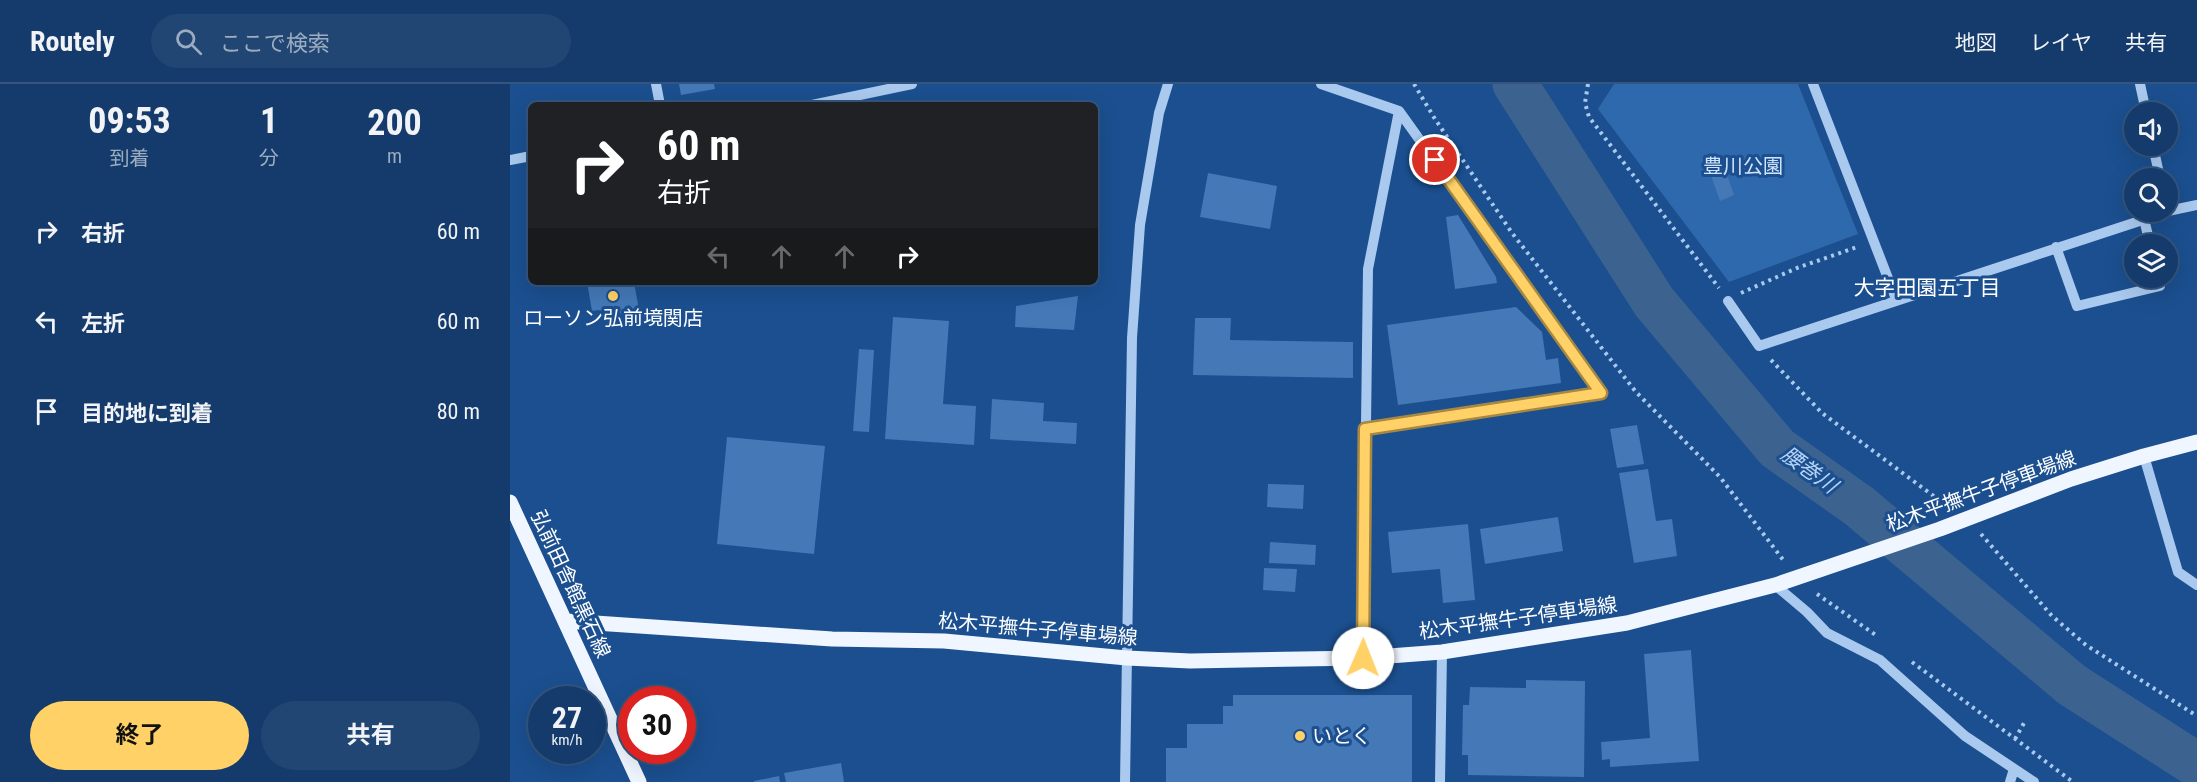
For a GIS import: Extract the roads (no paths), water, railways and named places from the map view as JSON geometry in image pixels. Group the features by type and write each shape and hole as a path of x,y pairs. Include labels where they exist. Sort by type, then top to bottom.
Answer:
{"main road":[{"name":"松木平撫牛子停車場線","path":"566,621 831,639 944,641 1127,658 1190,661 1363,658 1442,652 1627,623 1775,585 1940,529 2071,479 2197,442"},
{"name":"弘前田舎館黒石線","path":"510,502 639,782"}],"street":[{"path":"656,84 659,102"},
{"path":"826,102 912,84"},
{"path":"1125,782 1132,338 1140,225 1159,113 1168,84"},
{"path":"1321,84 1399,111 1601,393 1365,429"},
{"path":"1813,84 1896,300"},
{"path":"2140,84 2144,102"},
{"path":"1363,658 1368,269 1399,111"},
{"path":"510,160 528,157"},
{"path":"2178,209 2197,205"},
{"path":"1725,297 1759,346 2135,222"},
{"path":"2056,247 2077,306 2152,288"},
{"path":"2144,456 2178,572 2197,585"},
{"path":"1775,585 1807,612 1827,633 1880,660 1965,736 2034,782"},
{"path":"1440,782 1442,652"},
{"path":"2010,782 2014,769"}],"waterway":[{"name":"腰巻川","path":"1515,84 1654,302 1777,448 1859,506 2072,685 2197,765"}],"place":[{"name":"ローソン弘前境関店","path":"613,296"},
{"name":"いとく","path":"1300,736"}],"district":[{"name":"大字田園五丁目","path":"1927,288"}],"park label":[{"name":"豊川公園","path":"1743,166"}]}
